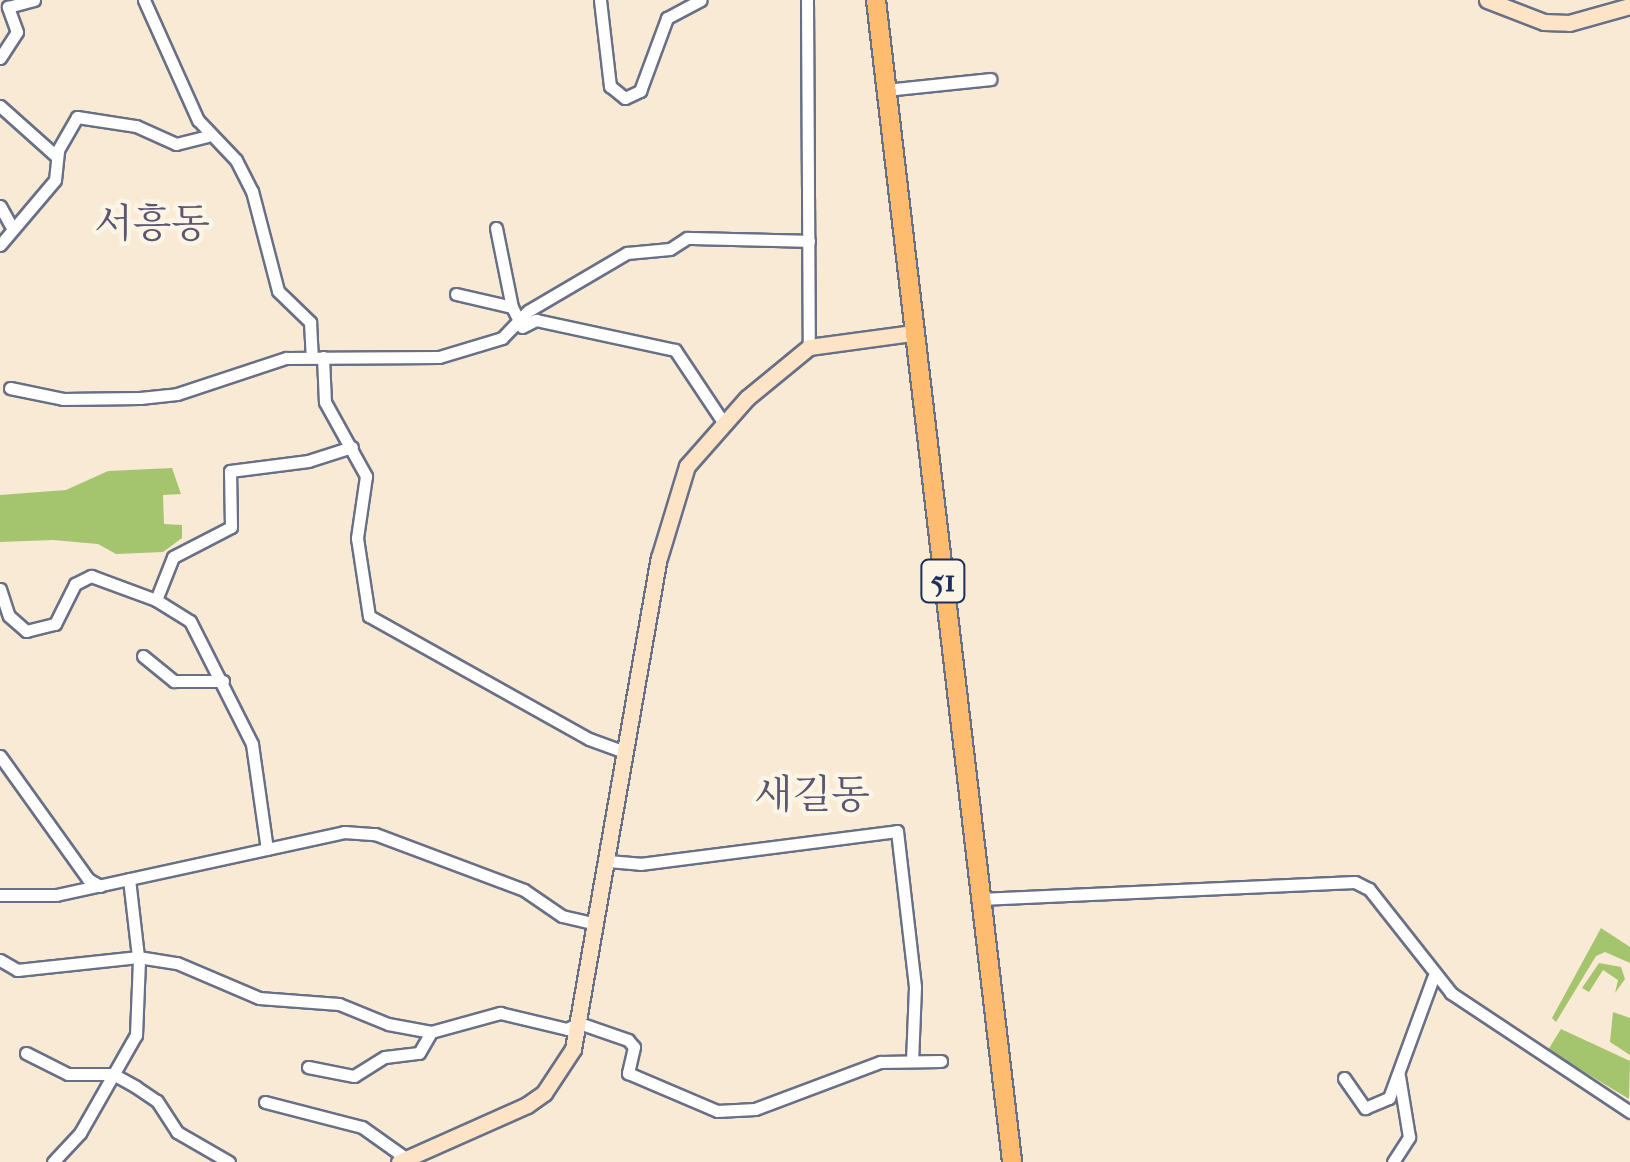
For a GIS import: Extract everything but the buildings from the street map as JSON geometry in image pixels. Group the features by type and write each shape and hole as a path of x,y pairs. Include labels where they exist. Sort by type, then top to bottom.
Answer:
{"main road":[{"name":"51","path":"876,0 1012,1162"}],"street":[{"path":"0,58 17,32 8,7 34,0"},
{"path":"144,0 207,136 236,160 252,191 278,290 310,322 325,402 366,476 357,538 369,616 590,739 625,752"},
{"path":"600,0 610,86 625,98 640,91 667,18 700,0"},
{"path":"806,0 808,347"},
{"path":"1487,0 1544,22 1569,23 1630,6"},
{"path":"886,90 990,79"},
{"path":"0,106 57,157"},
{"path":"0,245 55,180 57,157 77,117 136,126 176,144 207,136"},
{"path":"0,206 13,229"},
{"path":"496,228 518,324"},
{"path":"10,388 63,398 140,398 177,394 273,360 439,357 502,338 627,254 670,249 686,238 810,241"},
{"path":"456,294 512,307"},
{"path":"518,324 536,320 675,350 724,422"},
{"path":"265,1102 362,1127 401,1159 511,1115 544,1093 573,1048 579,1023 671,508 687,466 724,422 808,347 913,333"},
{"path":"156,600 173,557 231,527 230,472 308,461 352,446"},
{"path":"0,589 10,616 26,631 55,624 76,584 91,576 156,600 200,632 252,744 267,849"},
{"path":"142,656 174,681 224,681"},
{"path":"0,756 88,880 100,886"},
{"path":"608,862 640,864 897,831 915,987 912,1061"},
{"path":"0,895 100,886 344,832 375,834 596,924"},
{"path":"53,1162 80,1133 136,1035 139,959 129,879"},
{"path":"980,899 1355,882 1369,889 1433,978 1494,1026 1630,1112"},
{"path":"0,960 17,970 139,959 177,963 259,998 339,1004 388,1024 431,1032 500,1013 567,1029 579,1023 628,1040 634,1047 628,1073 717,1112 754,1110 850,1071 912,1061 941,1061"},
{"path":"1344,1078 1365,1108 1376,1108 1389,1098 1433,978"},
{"path":"308,1068 354,1076 385,1056 419,1053 431,1032"},
{"path":"26,1053 82,1078 112,1074 157,1101 177,1132 230,1162"},
{"path":"1394,1162 1409,1138 1398,1072"}],"green space":[{"path":"172,468 181,494 163,495 164,524 182,525 182,538 163,552 116,554 98,544 53,540 0,542 0,495 66,490 108,471"},
{"path":"1601,928 1630,947 1630,963 1605,952 1596,956 1556,1022 1552,1018"},
{"path":"1599,963 1621,967 1625,979 1615,993 1618,980 1603,970 1589,992 1582,988"},
{"path":"1613,1012 1630,1018 1630,1055 1610,1042"},
{"path":"1561,1029 1630,1061 1629,1099 1548,1050"}],"district":[{"name":"서흥동","path":"152,224"},
{"name":"새길동","path":"812,795"}]}
